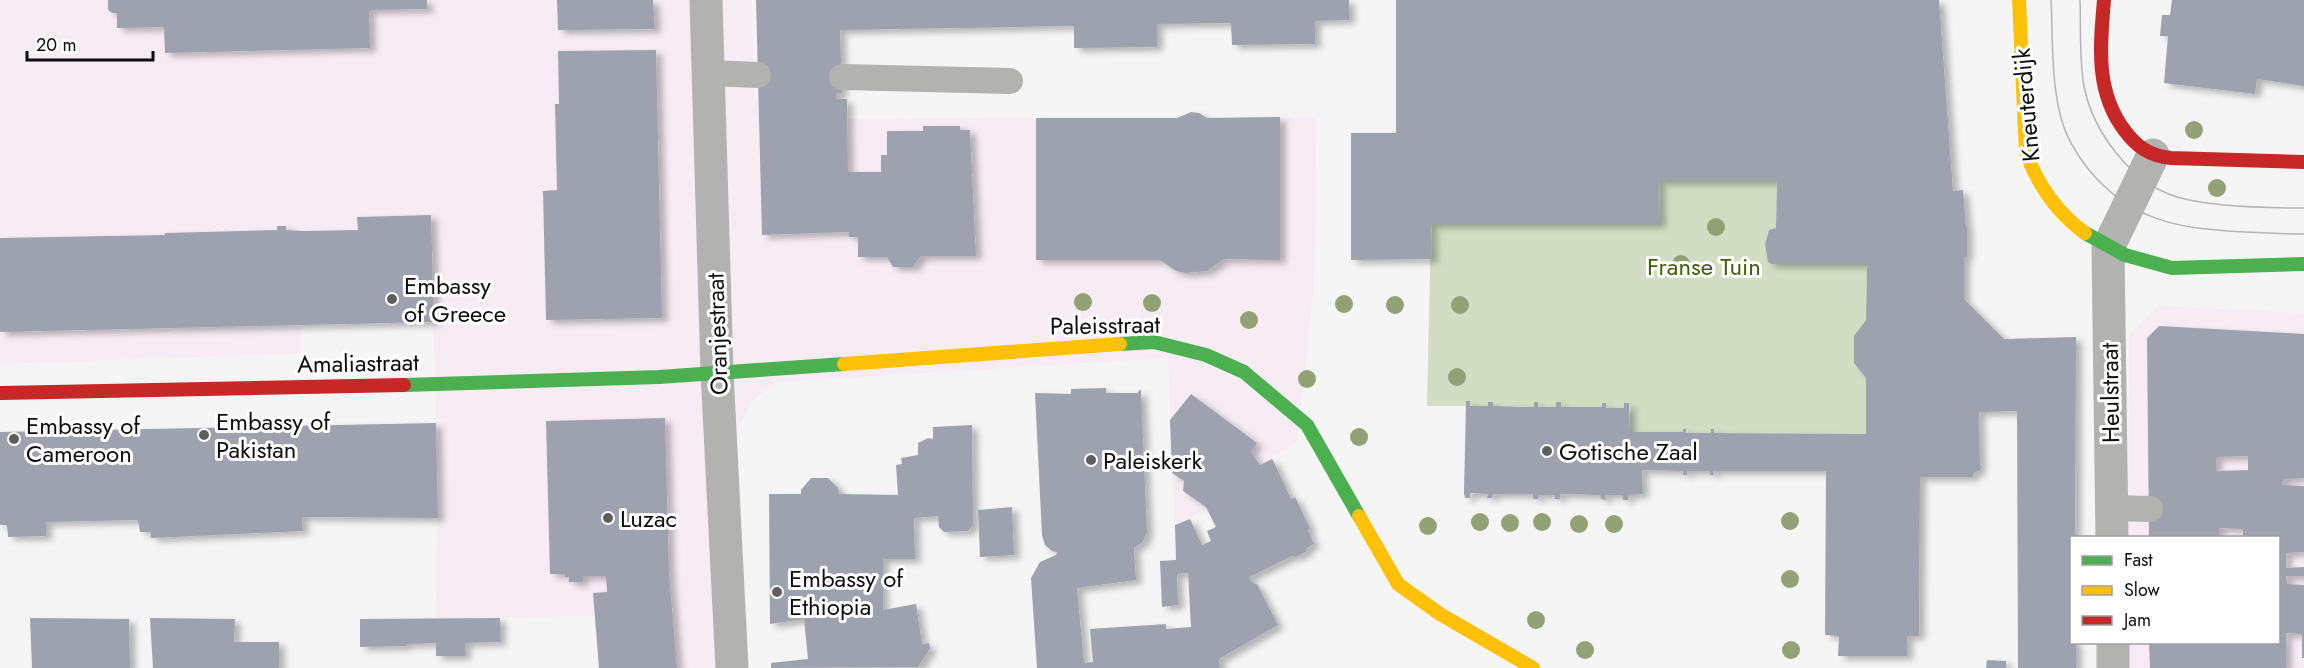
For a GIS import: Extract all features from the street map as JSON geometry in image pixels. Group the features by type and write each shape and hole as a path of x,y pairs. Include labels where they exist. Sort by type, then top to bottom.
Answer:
{"street":[{"name":"Oranjestraat","path":"706,0 710,73 717,372 732,668"},
{"name":"Kneuterdijk","path":"2019,0 2026,153 2032,173 2042,191 2070,221 2108,248 2123,255 2173,269 2304,264"},
{"path":"2104,0 2100,50 2102,83 2110,109 2134,141 2153,155 2304,162"},
{"path":"2108,248 2153,155"},
{"name":"Heulstraat","path":"2108,248 2112,523"},
{"name":"Paleisstraat","path":"717,372 1154,342 1206,355 1244,372 1307,425 1398,584 1440,614 1533,668"},
{"name":"Amaliastraat","path":"0,393 491,383 659,377 717,372"},
{"path":"2113,644 2113,668"}],"lane":[{"path":"710,73 758,75"},
{"path":"842,77 1010,81"},
{"path":"2112,523 2150,509"}],"shaded area":[{"path":"0,0 752,0 754,99 847,119 1177,118 1191,112 1199,113 1207,118 1316,117 1314,284 1297,442 1260,465 1190,519 1175,525 1168,358 776,382 752,401 739,427 735,458 742,668 599,668 595,616 436,618 438,518 431,216 357,217 358,230 300,230 301,353 0,364"},
{"path":"2159,306 2304,313 2304,668 2128,668 2128,644 2280,644 2280,536 2128,536 2129,333"}],"green space":[{"name":"Franse Tuin","path":"1659,181 1777,181 1776,228 1769,230 1765,244 1769,263 1867,264 1866,320 1856,363 1866,378 1866,434 1714,433 1713,429 1711,433 1687,433 1686,429 1683,429 1683,432 1630,432 1628,403 1624,403 1624,408 1606,408 1605,403 1602,403 1602,407 1538,407 1537,402 1534,402 1534,407 1493,406 1493,402 1489,402 1488,406 1470,406 1470,401 1466,401 1466,406 1427,406 1431,224 1660,223"}],"building":[{"path":"108,0 427,0 427,9 369,10 370,48 165,53 164,27 117,28 117,13 108,10"},
{"path":"557,0 653,0 655,29 558,30"},
{"path":"756,0 1349,0 1349,20 1315,21 1315,44 1232,45 1231,23 1157,24 1157,47 1074,48 1074,26 840,30 842,93 837,93 836,99 847,99 848,172 881,172 881,155 887,155 887,131 923,131 923,126 960,126 960,130 970,130 976,256 921,256 913,267 893,267 887,257 858,257 858,237 849,237 849,232 762,235"},
{"path":"1396,0 1939,0 1953,191 1963,190 1967,227 1964,299 2004,339 2076,337 2075,536 2070,536 2070,644 2076,644 2076,668 2018,668 2017,411 1979,412 1980,471 1974,472 1973,477 1920,477 1919,636 1907,636 1907,656 1838,656 1839,636 1825,635 1826,471 1713,471 1714,475 1710,475 1710,471 1687,471 1687,475 1683,475 1683,471 1642,470 1643,494 1628,495 1628,500 1623,500 1623,495 1605,495 1606,500 1601,499 1600,495 1560,494 1560,499 1555,499 1555,495 1538,495 1538,499 1533,499 1533,494 1493,494 1492,498 1487,498 1488,494 1470,493 1470,498 1465,498 1466,401 1470,401 1470,406 1488,406 1488,402 1493,402 1493,406 1534,407 1534,402 1538,402 1538,407 1556,407 1556,402 1561,402 1561,407 1602,407 1602,403 1606,403 1606,408 1624,408 1624,403 1629,403 1630,432 1683,432 1683,429 1686,429 1686,433 1711,433 1711,429 1714,429 1714,433 1866,434 1866,378 1854,363 1854,336 1866,320 1867,264 1771,264 1768,262 1765,244 1769,230 1776,228 1777,181 1659,181 1660,224 1431,224 1432,259 1351,260 1351,133 1396,133"},
{"path":"2172,0 2304,0 2304,86 2257,79 2255,94 2164,83 2168,36 2160,36 2162,15 2170,15"},
{"path":"656,50 662,318 546,320 543,191 557,190 555,104 559,104 558,51"},
{"path":"1191,112 1199,113 1207,118 1280,117 1280,260 1224,259 1207,271 1186,273 1176,271 1160,260 1036,260 1036,118 1177,118"},
{"path":"431,215 434,322 0,332 0,238 165,235 165,233 277,230 277,226 286,226 286,230 302,231 358,230 357,217"},
{"path":"2159,326 2304,334 2304,478 2286,479 2282,485 2304,486 2304,552 2286,553 2286,568 2304,567 2304,576 2286,576 2287,584 2304,585 2304,658 2302,658 2302,634 2286,633 2286,668 2150,668 2149,644 2280,644 2280,536 2243,536 2243,529 2219,528 2219,536 2149,536 2147,338","holes":["2248,456 2248,470 2216,471 2216,457"]},
{"path":"1106,388 1106,393 1138,393 1141,390 1147,533 1142,543 1134,548 1136,580 1077,588 1084,663 1093,662 1090,629 1166,624 1166,629 1191,627 1188,573 1177,574 1178,605 1162,607 1160,561 1176,560 1175,525 1190,519 1202,545 1211,541 1207,531 1216,527 1206,507 1183,491 1184,481 1172,473 1170,420 1191,394 1257,443 1251,452 1260,465 1272,459 1291,499 1295,497 1310,528 1308,530 1314,544 1307,548 1306,552 1296,557 1292,556 1249,577 1252,583 1257,584 1278,625 1219,659 1220,668 1037,668 1031,578 1040,562 1056,555 1057,552 1045,545 1042,535 1035,393 1071,394 1071,389"},
{"name":"Luzac","path":"665,418 669,572 677,668 599,668 593,593 607,592 606,576 583,576 583,582 569,582 569,577 565,577 565,574 550,574 546,421"},
{"path":"436,423 438,518 302,517 303,531 151,538 151,532 140,532 138,520 46,522 46,536 8,537 7,525 0,525 0,432"},
{"path":"972,425 973,525 968,531 944,532 939,527 938,516 914,518 915,559 883,559 883,610 916,604 922,644 929,643 930,649 918,667 771,668 771,663 808,659 804,619 770,624 769,494 801,494 801,490 811,478 828,478 838,488 839,494 898,495 896,465 902,464 901,458 918,455 918,443 928,438 933,439 933,427"},
{"path":"1012,507 1014,555 980,557 978,510"},
{"path":"30,618 129,619 130,668 32,668"},
{"path":"150,618 235,619 234,642 279,642 279,668 153,668"},
{"path":"500,618 500,642 465,643 465,656 436,656 436,643 360,647 360,619"},
{"path":"1987,660 2006,661 2006,668 1986,668"}],"tram line":[{"path":"2051,0 2054,74 2061,118 2076,152 2105,187 2140,212 2179,225 2222,231 2304,234"},
{"path":"2080,0 2081,65 2089,103 2105,138 2130,168 2160,190 2177,197 2206,203 2240,206 2304,208"}],"traffic: fast":[{"path":"2085,233 2125,255 2172,268 2304,264"},
{"path":"1120,344 1154,342 1206,355 1244,372 1307,425 1359,516"},
{"path":"404,385 659,377 844,364"}],"traffic: slow":[{"path":"2019,0 2026,153 2049,197 2065,216 2085,233"},
{"path":"844,364 1120,344"},
{"path":"1359,516 1398,584 1440,614 1533,668"}],"traffic: jam":[{"path":"2104,0 2101,34 2104,85 2115,116 2134,142 2150,153 2171,158 2304,162"},
{"path":"0,393 404,385"}],"place":[{"name":"Embassy of Greece","path":"392,299"},
{"name":"Embassy of Pakistan","path":"204,435"},
{"name":"Embassy of Cameroon","path":"14,439"},
{"name":"Gotische Zaal","path":"1547,451"},
{"name":"Paleiskerk","path":"1091,460"},
{"name":"Luzac","path":"608,518"},
{"name":"Embassy of Ethiopia","path":"777,592"}]}
